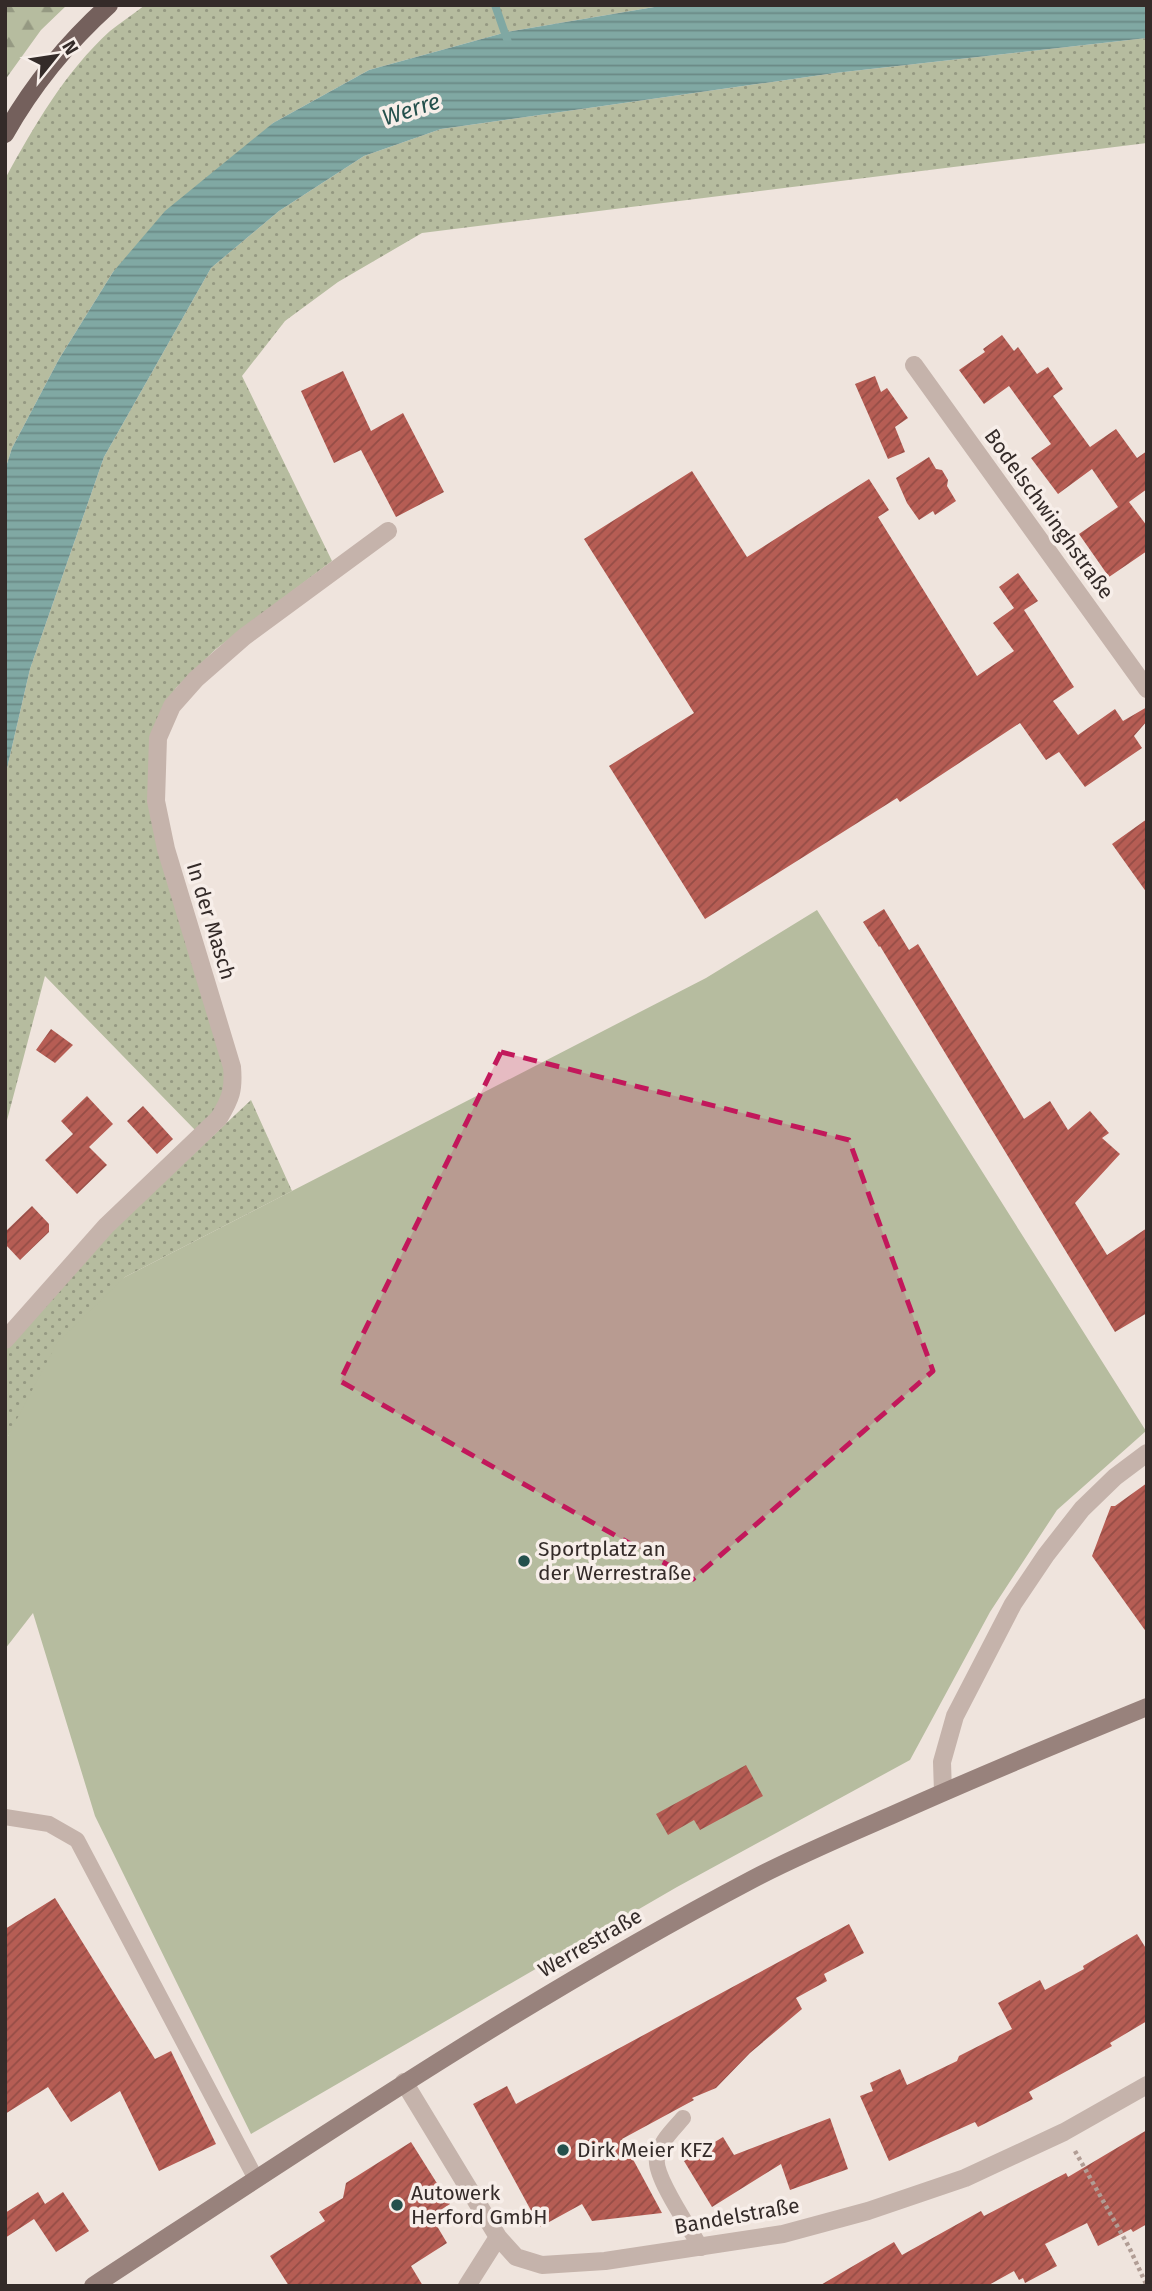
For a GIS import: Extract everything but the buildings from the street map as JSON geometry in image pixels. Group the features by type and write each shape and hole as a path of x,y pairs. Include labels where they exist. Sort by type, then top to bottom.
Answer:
{"main road":[{"path":"5,134 54,62 109,5"},
{"name":"Werrestraße","path":"93,2286 404,2082 552,1991 733,1890 828,1843 943,1792 1147,1707"}],"street":[{"name":"Bodelschwinghstraße","path":"914,365 1147,690"},
{"name":"In der Masch","path":"5,1340 106,1226 219,1118 230,1100 234,1086 232,1067 166,849 156,801 158,738 172,706 196,679 244,637 388,531"},
{"path":"943,1792 942,1762 955,1716 1013,1604 1082,1509 1115,1477 1147,1453"},
{"name":"Bandelstraße","path":"404,2082 498,2237 516,2257 542,2266 701,2248 783,2234 868,2211 965,2178 1064,2132 1147,2085"},
{"path":"467,2286 498,2237"}],"lane":[{"path":"5,1817 49,1824 77,1840 256,2179"},
{"path":"683,2118 663,2141 656,2161 663,2184 701,2248"}],"path":[{"path":"1064,2132 1129,2247 1147,2286"}],"highlighted area":[{"path":"501,1052 849,1140 933,1371 693,1579 340,1381"}],"green space":[{"path":"5,5 67,5 41,30 5,80"},
{"path":"145,5 666,5 507,32 369,70 273,123 113,272 59,359 12,448 5,470 5,179 39,120 79,64 110,31"},
{"path":"1147,38 1147,143 422,233 338,282 285,321 242,376 332,561 216,649 176,688 154,731 149,777 225,1072 223,1100 196,1131 45,976 5,1128 5,777 30,669 104,457 211,268 279,211 364,156 441,129 835,73"},
{"name":"Sportplatz an der Werrestraße","path":"817,910 1146,1431 1057,1510 990,1612 910,1760 677,1887 251,2134 95,1816 33,1613 5,1649 5,1436 8,1436 57,1343 125,1277 706,978"},
{"path":"251,1100 292,1191 125,1277 8,1436 5,1436 5,1350 107,1235"}],"water":[{"name":"Werre","path":"666,5 1147,5 1147,38 835,73 441,129 364,156 279,211 211,268 104,457 30,669 5,777 5,470 12,448 59,359 113,272 165,211 273,123 369,70 507,32"}],"waterway":[{"path":"495,5 508,42"}],"place":[{"name":"Sportplatz an der Werrestraße","path":"524,1561"},
{"name":"Dirk Meier KFZ","path":"563,2150"},
{"name":"Autowerk Herford GmbH","path":"397,2205"}]}
